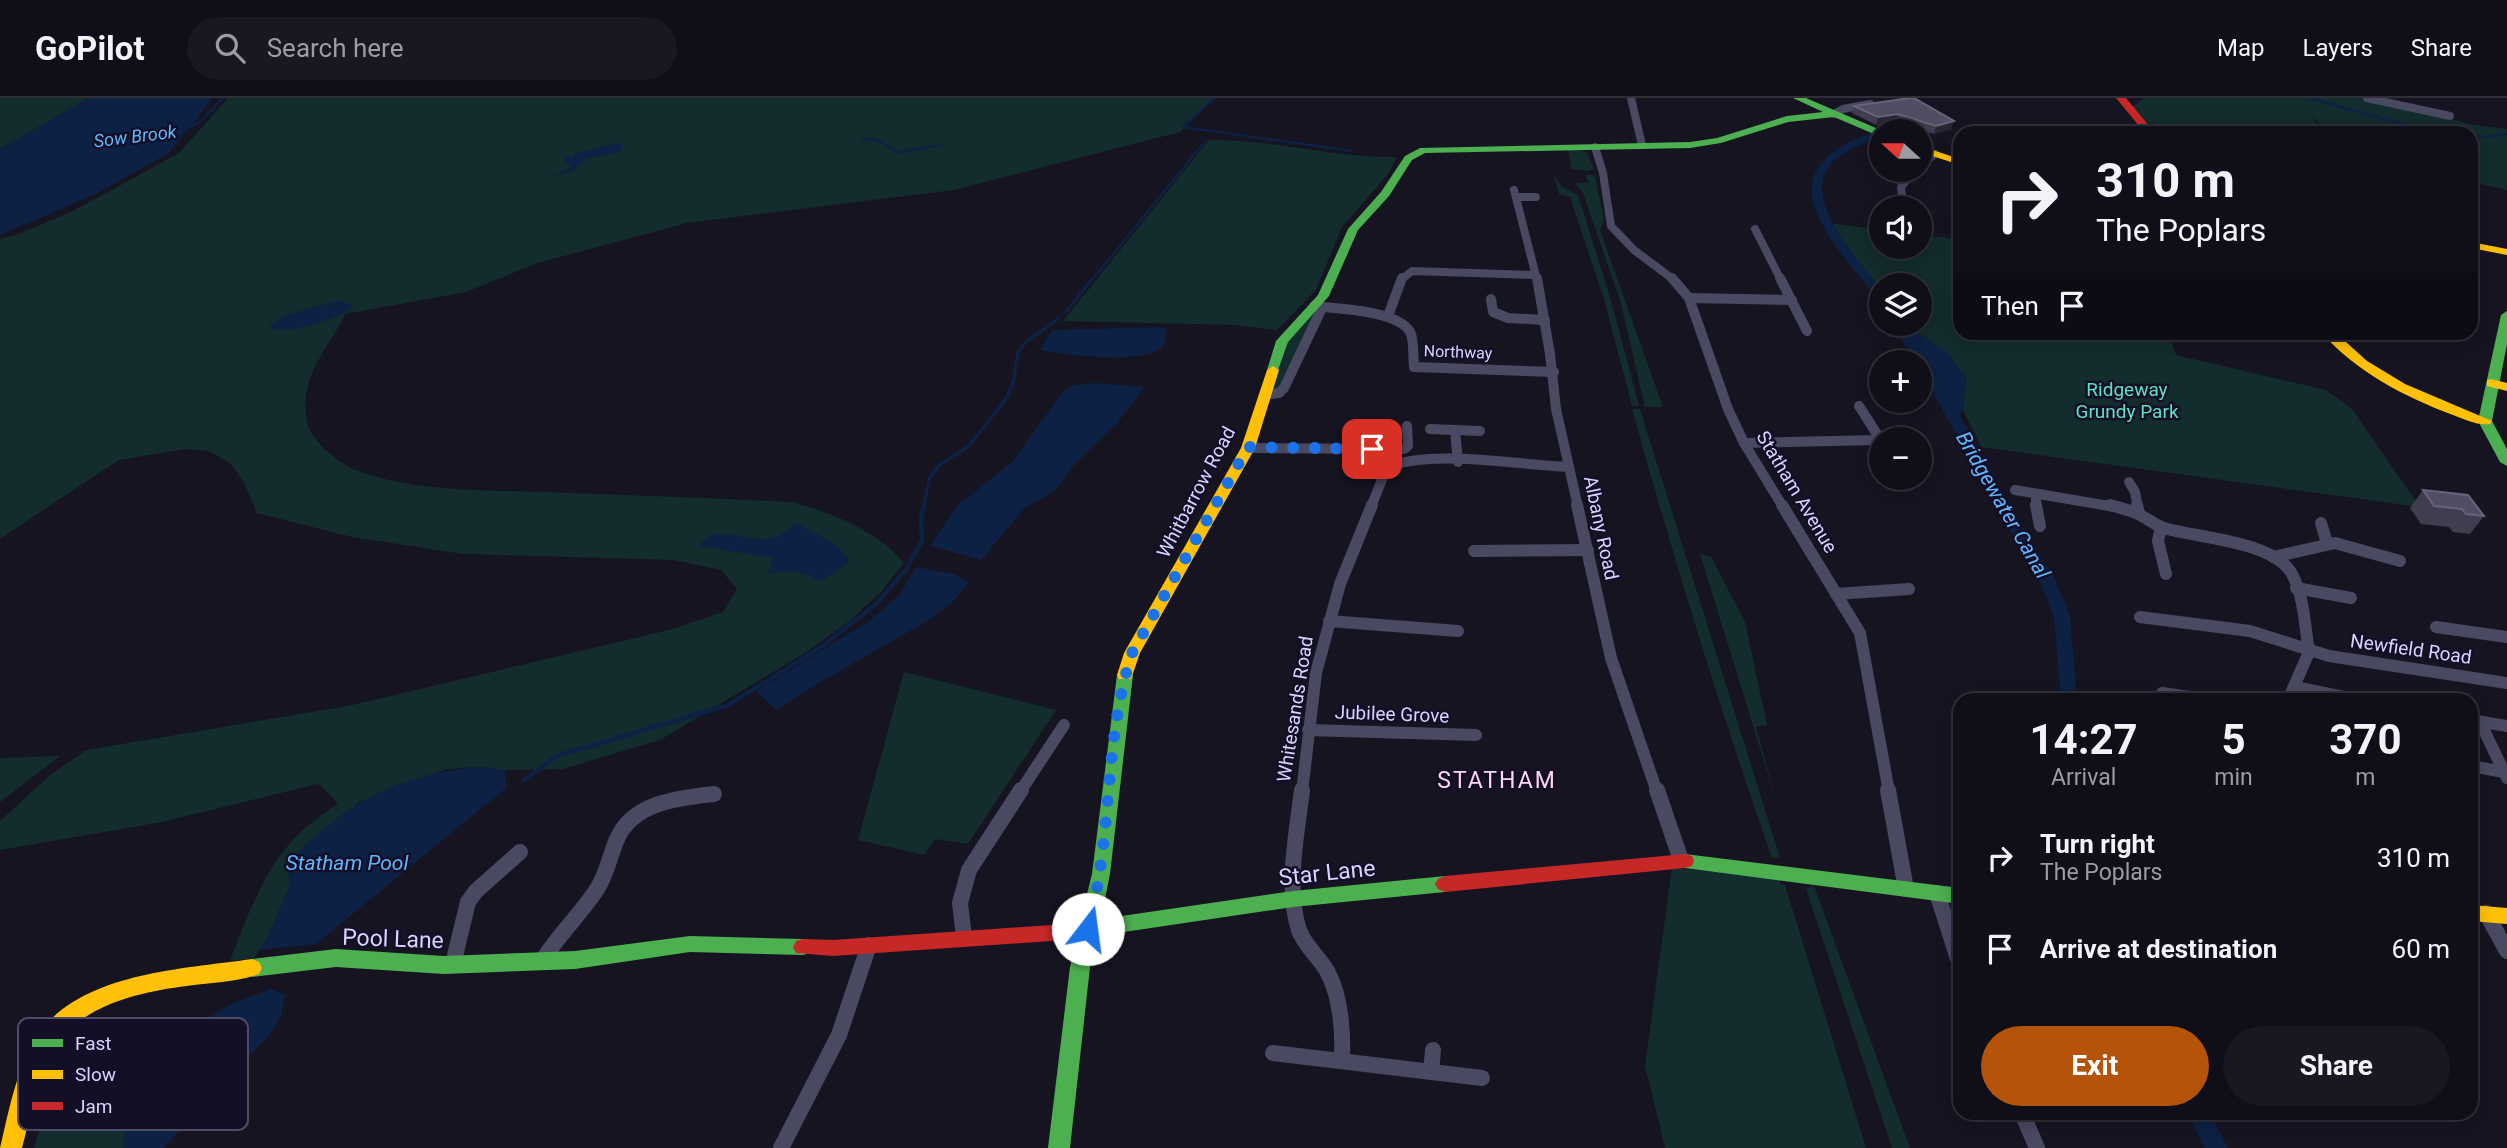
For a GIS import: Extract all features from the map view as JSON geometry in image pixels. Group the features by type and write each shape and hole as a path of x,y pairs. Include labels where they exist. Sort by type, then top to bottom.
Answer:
{"street":[{"path":"1631,98 1642,145"},
{"path":"1798,98 1869,129"},
{"path":"2121,98 2144,126"},
{"path":"2367,98 2450,116"},
{"name":"Whitbarrow Road","path":"1059,1148 1080,967 1101,874 1122,685 1128,664 1150,619 1248,447 1282,341 1318,307 1353,229 1385,194 1412,154 1441,149 1718,141 1765,124 1833,114 1850,107 1877,103"},
{"name":"Statham Avenue","path":"1595,146 1603,173 1611,226 1634,250 1672,278 1689,298 1728,409 1744,443 1860,633 1906,889"},
{"path":"1932,154 1953,160"},
{"name":"Albany Road","path":"1536,197 1516,193 1545,320 1554,372 1556,409 1611,658 1681,860"},
{"path":"1755,229 1807,331"},
{"path":"2478,246 2507,252"},
{"path":"1265,395 1279,393 1284,388 1318,307 1388,316 1402,277 1412,271 1535,275"},
{"path":"1689,298 1791,300"},
{"path":"1491,299 1493,312 1502,317 1545,320"},
{"path":"2485,421 2499,385 2507,315"},
{"name":"Northway","path":"1388,316 1405,326 1411,334 1414,367 1554,372"},
{"path":"2335,340 2375,376 2424,401 2485,421 2507,461"},
{"path":"1859,406 1872,427"},
{"path":"1248,447 1404,449 1408,446 1407,426"},
{"path":"1430,429 1480,430"},
{"path":"1455,430 1458,462"},
{"path":"1744,443 1869,442"},
{"name":"Whitesands Road","path":"1342,1061 1343,1037 1333,986 1327,971 1300,934 1293,899 1296,842 1316,673 1350,554 1387,467 1402,460 1569,467"},
{"path":"2129,482 2139,514"},
{"path":"2015,490 2096,503 2139,514 2161,527 2243,545 2273,557 2287,567 2303,613 2309,652 2292,693"},
{"path":"2036,495 2036,512 2040,526"},
{"path":"2321,523 2327,543"},
{"path":"2161,527 2158,541 2166,574"},
{"path":"2273,557 2287,557 2327,543 2367,550 2400,561"},
{"path":"1474,551 1588,550"},
{"path":"2295,588 2351,598"},
{"path":"1836,594 1909,589"},
{"name":"Newfield Road","path":"2140,617 2250,631 2309,652 2507,683"},
{"path":"1329,621 1458,631"},
{"path":"2436,627 2507,637"},
{"path":"2295,687 2324,693"},
{"path":"2478,721 2507,726"},
{"path":"964,937 960,903 970,870 1064,725"},
{"path":"2478,726 2505,775"},
{"name":"Jubilee Grove","path":"1308,730 1476,735"},
{"path":"2478,768 2505,775"},
{"path":"542,961 553,941 598,887 625,825 634,817 658,806 691,796 714,794"},
{"path":"453,964 468,902 476,891 520,852"},
{"name":"Star Lane","path":"869,945 1088,929 1293,899 1681,860 1953,895"},
{"path":"1937,893 1953,943"},
{"path":"2478,913 2507,916"},
{"path":"2478,913 2507,951"},
{"name":"Pool Lane","path":"66,1018 87,1003 124,989 253,968 336,958 453,964 575,960 690,944 803,948 869,945"},
{"path":"781,1148 839,1035 869,945"},
{"path":"1431,1072 1433,1050"},
{"path":"1273,1053 1482,1078"},
{"path":"2025,1120 2037,1148"},
{"name":"Pool Lane","path":"11,1148 18,1123"}],"green space":[{"path":"0,98 89,98 0,149"},
{"path":"228,98 1215,98 1180,132 954,190 687,223 538,263 466,292 345,314 311,376 306,404 309,429 327,451 351,468 403,483 450,489 793,502 839,518 867,532 893,551 904,563 881,592 851,620 808,651 660,740 563,769 447,769 357,803 290,885 267,939 254,958 230,961 268,874 290,843 338,803 318,784 162,822 0,850 0,821 50,775 86,750 348,706 669,630 723,612 737,589 721,570 674,560 463,554 352,537 257,513 243,481 231,464 209,451 185,449 119,460 0,539 0,239 19,234 73,211 179,153"},
{"path":"2144,98 2363,98 2475,125 2507,129 2507,190 2478,184 2478,126 2328,126 2320,124 2311,115 2319,126 2147,126 2132,107"},
{"path":"1209,140 1256,142 1350,155 1397,157 1388,174 1342,227 1316,290 1277,330 1235,325 1063,321"},
{"path":"1568,149 1587,152 1594,169 1571,169"},
{"path":"1586,175 1595,175 1604,220 1600,230 1663,407 1645,407 1620,300 1583,193 1574,183 1588,183"},
{"path":"1554,176 1562,187 1578,195 1610,297 1639,406 1632,406 1604,299 1570,197 1559,194"},
{"name":"Ridgeway Grundy Park","path":"1829,223 1869,228 1869,259 1932,259 1932,236 1953,238 1953,340 2171,340 2176,355 2326,390 2352,409 2420,507 1981,447 1963,410 1966,378 1948,353 1923,336 1932,336 1932,273 1869,273 1869,279"},
{"path":"1322,308 1284,388 1265,395 1276,355 1296,323"},
{"path":"1632,409 1640,409 1780,858 1772,858 1734,747"},
{"path":"1700,554 1711,557 1745,622 1767,725 1756,727 1777,803"},
{"path":"904,672 1056,710 968,844 935,839 924,855 858,840"},
{"path":"60,756 0,802 0,758"},
{"path":"1672,868 1779,877 1781,884 1785,885 1866,1148 1665,1148 1645,1066"},
{"path":"1814,886 1910,1148 1892,1148 1806,889"},
{"path":"40,1130 126,1130 123,1148 34,1148"}],"water":[{"path":"89,98 213,98 169,153 96,194 0,235 0,149"},
{"path":"622,144 620,152 585,159 574,171 553,177 572,166 562,160 564,156 573,157 575,153"},
{"path":"342,301 351,305 351,308 325,320 282,330 274,330 270,326 292,314"},
{"path":"1165,327 1164,344 1157,351 1147,354 1100,357 1041,350 1053,330"},
{"path":"1905,336 1923,336 1948,353 1966,379 1963,410 1955,423 1932,383 1932,350 1913,350"},
{"path":"1096,383 1144,387 1118,422 1073,466 1055,490 1024,509 981,560 930,546 956,507 1013,461 1062,393 1073,385"},
{"path":"797,523 835,544 850,561 820,582 795,572 768,574 773,558 699,546 713,535 722,534 768,539"},
{"path":"916,567 955,574 968,583 952,603 922,624 776,710 756,691 869,621 900,594"},
{"name":"Statham Pool","path":"479,767 505,770 506,788 316,944 259,950 267,939 290,885 287,865 327,826 349,810 397,785 450,771"},
{"path":"271,989 285,995 281,1016 268,1037 248,1057 248,1018 209,1018 236,1002"},
{"path":"125,1130 180,1130 164,1148 123,1148"}],"building":[{"path":"1914,98 1954,121 1936,126 1932,125 1932,119 1914,119 1898,114 1878,117 1854,106"},
{"path":"2423,490 2468,495 2484,516 2466,514 2462,509 2434,506"}],"waterway":[{"name":"Sow Brook","path":"184,130 200,122 223,98"},
{"path":"1215,98 1183,127 1352,151"},
{"path":"2309,98 2412,126"},
{"path":"2478,138 2507,134"},
{"name":"Bridgewater Canal","path":"1869,138 1845,148 1825,165 1817,184 1819,204 1829,226 1869,280"},
{"path":"862,139 876,140 898,152 941,145"},
{"path":"1092,280 1207,139"},
{"path":"1065,313 1093,278"},
{"path":"923,507 930,478 938,466 969,446 1005,400 1013,384 1018,352 1026,342 1059,318"},
{"name":"Bridgewater Canal","path":"1905,336 1970,445 1994,493 2046,577 2062,616 2068,693"},
{"path":"524,780 557,756 728,705 821,647 875,605 906,570 922,540 921,517 924,505"},
{"name":"Bridgewater Canal","path":"2202,1120 2217,1148"}],"traffic: fast":[{"path":"1798,98 1869,129"},
{"path":"1273,370 1282,341 1323,296 1353,229 1385,194 1408,158 1423,150 1690,145 1718,141 1787,119 1834,114"},
{"path":"2507,315 2485,421 2507,462"},
{"path":"1059,1148 1080,967 1101,874 1125,675"},
{"path":"1685,861 1953,895"},
{"path":"1066,932 1293,899 1445,884"},
{"path":"252,968 336,958 444,965 575,960 690,944 803,947"}],"traffic: slow":[{"path":"1932,153 1953,160"},
{"path":"2478,246 2507,252"},
{"path":"2335,340 2363,363 2400,387 2485,421"},
{"path":"1125,675 1132,653 1248,448 1273,370"},
{"path":"2491,383 2507,387"},
{"path":"2478,914 2507,916"},
{"path":"67,1018 90,1003 142,985 252,968"},
{"path":"11,1148 18,1121"}],"traffic: jam":[{"path":"2121,98 2144,126"},
{"path":"1445,884 1685,861"},
{"path":"803,947 833,948 1066,932"}],"district":[{"name":"STATHAM","path":"1497,780"}],"route":[{"path":"1088,929 1101,874 1122,685 1132,653 1248,447 1372,449"}]}
